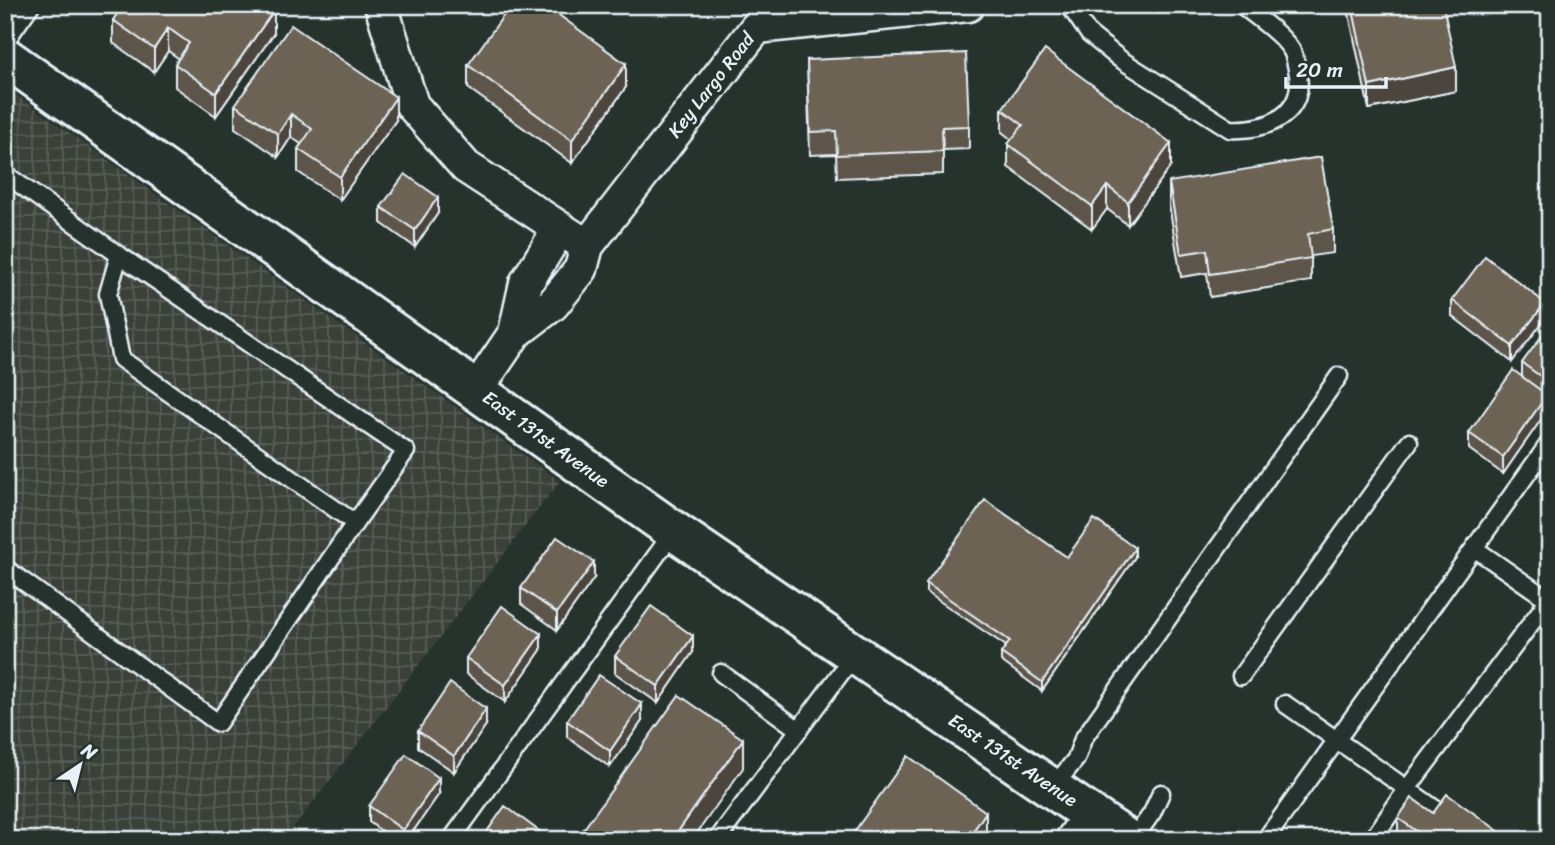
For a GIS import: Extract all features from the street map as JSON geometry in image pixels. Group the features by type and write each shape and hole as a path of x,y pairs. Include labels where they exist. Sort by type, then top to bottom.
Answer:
{"street":[{"path":"382,5 412,105 466,167 587,246"},
{"name":"Key Largo Road","path":"477,389 515,333 553,304 581,269 587,246 757,27 968,5"},
{"name":"East 131st Avenue","path":"5,57 674,531 1053,787 1082,827 1130,840"},
{"name":"Key Largo Road","path":"515,333 526,283 560,228"}],"lane":[{"path":"5,42 31,5"},
{"path":"1069,5 1089,34 1120,59 1230,129 1250,130 1289,113 1298,99 1300,81 1293,53 1270,28 1242,5"},
{"path":"5,174 406,451 218,723 5,568"},
{"path":"119,255 108,294 121,359 355,523"},
{"path":"1053,787 1076,760 1083,739 1339,376"},
{"path":"1241,676 1409,442"},
{"path":"1265,840 1550,442"},
{"path":"451,840 674,531"},
{"path":"1372,840 1549,600 1474,548"},
{"path":"717,840 855,654"},
{"path":"721,673 799,730"},
{"path":"1284,704 1479,840"},
{"path":"1130,840 1152,813 1161,793"}],"shaded area":[{"path":"5,87 560,481 284,840 5,840"}],"building":[{"path":"123,5 266,5 274,10 216,93 175,64 189,43 168,28 154,49 113,20"},
{"path":"511,5 545,5 626,64 572,140 468,65"},
{"path":"1352,5 1443,5 1456,67 1369,86"},
{"path":"291,25 396,97 340,177 298,149 312,129 291,114 278,134 235,105"},
{"path":"1045,50 1171,143 1128,202 1107,186 1092,206 1008,144 1023,125 1002,109"},
{"path":"966,53 969,126 942,127 943,151 837,155 836,131 810,132 807,60"},
{"path":"1321,157 1333,229 1308,234 1311,258 1210,274 1207,250 1181,254 1169,182"},
{"path":"405,174 438,197 415,230 381,207"},
{"path":"1485,256 1545,303 1512,346 1452,300"},
{"path":"1550,326 1550,383 1522,363"},
{"path":"1513,370 1547,395 1503,457 1469,433"},
{"path":"985,500 1067,557 1094,519 1135,548 1042,682 1001,653 1010,641 926,583"},
{"path":"557,537 594,562 557,613 521,588"},
{"path":"502,606 541,634 505,685 466,658"},
{"path":"651,606 693,636 658,686 615,656"},
{"path":"599,675 642,704 610,751 567,721"},
{"path":"450,683 486,709 454,756 418,731"},
{"path":"679,695 743,739 672,840 576,840"},
{"path":"406,754 439,778 403,830 369,806"},
{"path":"908,756 986,812 967,840 865,840 854,832"},
{"path":"1447,794 1511,840 1429,840 1398,818 1412,798 1433,813"},
{"path":"505,806 546,836 544,840 481,840"}]}
